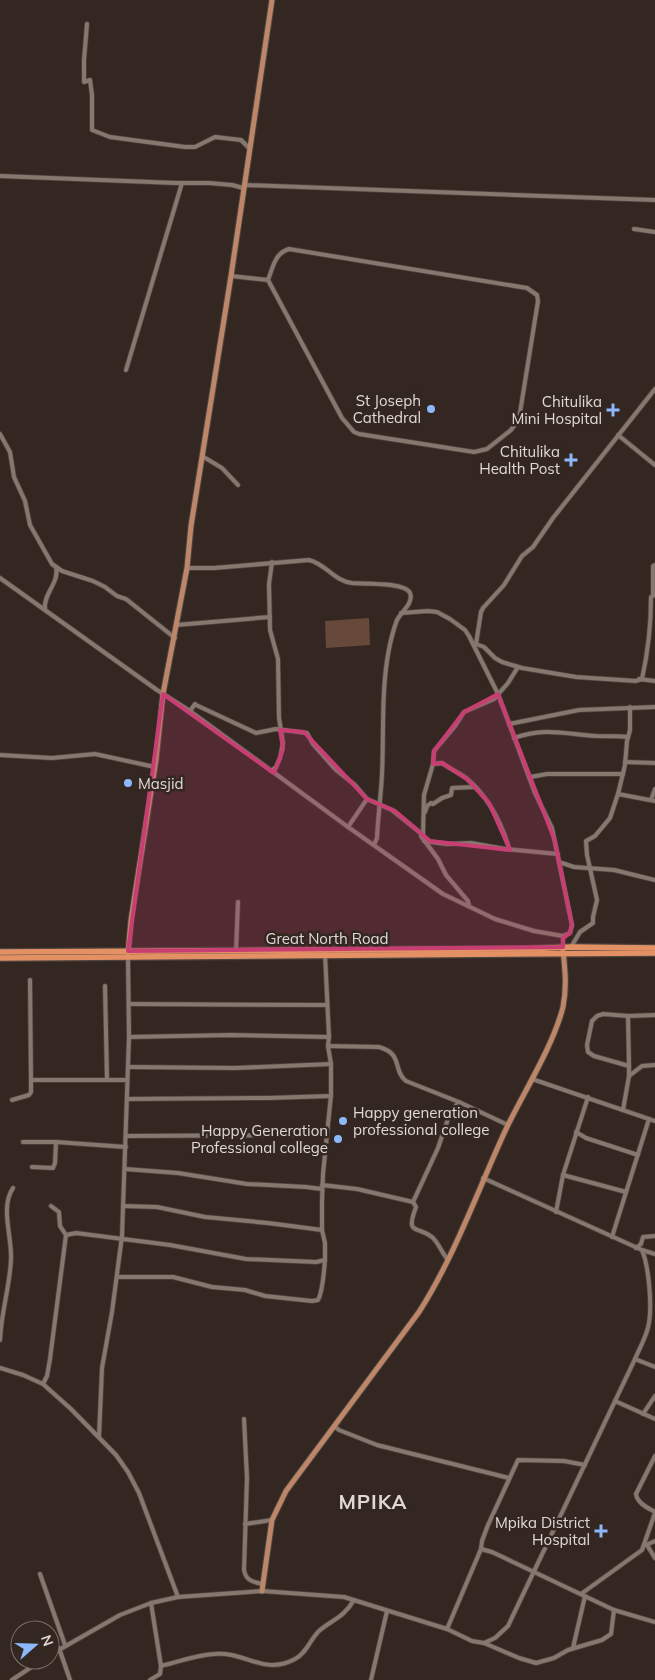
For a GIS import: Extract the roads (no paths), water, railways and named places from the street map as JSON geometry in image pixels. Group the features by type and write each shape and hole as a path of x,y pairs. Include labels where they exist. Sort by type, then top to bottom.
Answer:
{"highway":[{"name":"Great North Road","path":"0,958 236,951 526,949 563,947 655,948"},
{"name":"Great North Road","path":"0,952 128,954 655,953"}],"main road":[{"path":"128,954 131,920 155,767 163,694 188,568 191,526 272,0"},
{"path":"262,1591 272,1520 286,1491 432,1292 508,1125 557,1027 562,1007 566,975 563,947"}],"street":[{"path":"87,24 84,82 90,80 92,130 110,137 184,147 195,146 211,138 225,138 241,140 249,148"},
{"path":"0,176 655,200"},
{"path":"126,370 182,183"},
{"path":"634,230 655,232"},
{"path":"289,249 527,288 534,291 538,301 521,414 516,425 487,449 474,452 396,441 354,432 342,418 268,280 277,256 280,252 289,249"},
{"path":"231,276 268,280"},
{"path":"475,645 483,608 504,585 522,556 533,547 553,518 655,389"},
{"path":"651,395 655,398"},
{"path":"0,434 10,452 14,477 25,501 30,525 46,555 56,567 93,581 117,596 126,599 175,638"},
{"path":"618,436 655,465"},
{"path":"202,456 222,468 238,485"},
{"path":"188,568 214,568 309,560 316,562 343,581 403,587 410,593 411,598 397,620 389,649 385,680 382,773 377,838 374,845"},
{"path":"271,771 276,767 283,749 283,738 280,730 278,659 270,630 269,584 272,562"},
{"path":"475,645 484,647 495,658 518,667 576,677 636,681 642,679 647,655 653,597 653,566 655,565"},
{"path":"45,610 46,599 56,578 56,567"},
{"path":"0,578 163,694 190,711 443,894 495,919 534,931 563,936 570,933 572,924 552,828 535,793 498,694 475,645 465,630 443,614 428,611 401,613"},
{"path":"176,625 270,617"},
{"path":"469,906 463,895 446,876 441,864 421,836 423,835 424,795 433,755 438,744 455,726 464,712 491,701 508,683 518,667"},
{"path":"639,679 655,681"},
{"path":"190,711 195,704 256,733 272,729 307,733 313,744 335,769 355,785 367,799 395,811 423,835"},
{"path":"509,724 579,710 655,707"},
{"path":"572,947 580,932 593,923 596,900 586,841 596,834 610,818 618,794 625,762 630,708"},
{"path":"514,738 525,734 560,731 628,737"},
{"path":"0,755 52,758 95,754 155,767"},
{"path":"625,762 655,763"},
{"path":"432,764 442,763 467,779 492,807 501,824 509,848"},
{"path":"530,777 547,774 623,774"},
{"path":"423,816 427,806 451,795 452,788 474,787"},
{"path":"618,794 653,800 655,789"},
{"path":"348,827 367,799"},
{"path":"424,841 447,844 471,843 558,854"},
{"path":"559,862 574,867 614,870 655,880"},
{"path":"236,951 238,902"},
{"path":"563,936 563,947"},
{"path":"99,1437 102,1368 117,1277 126,1169 130,1004 128,954"},
{"path":"117,1277 173,1277 212,1287 245,1290 264,1296 318,1300 322,1292 325,1260 325,1243 322,1230 322,1187 331,1096 325,954"},
{"path":"12,1100 29,1095 31,1092 30,980"},
{"path":"105,986 107,1080"},
{"path":"130,1004 328,1005"},
{"path":"629,1066 591,1055 588,1052 587,1045 592,1021 597,1016 603,1014 628,1016 655,1015"},
{"path":"623,1110 630,1076 628,1016"},
{"path":"129,1037 231,1035 329,1037"},
{"path":"328,1046 379,1047 386,1049 397,1060 399,1072 406,1081 459,1102 508,1125"},
{"path":"129,1067 235,1068 331,1064"},
{"path":"630,1076 642,1066 655,1064"},
{"path":"532,1079 655,1121"},
{"path":"31,1080 128,1080"},
{"path":"128,1099 331,1096"},
{"path":"556,1212 563,1175 588,1097"},
{"path":"413,1202 438,1148 450,1113 459,1102"},
{"path":"612,1237 649,1119"},
{"path":"576,1132 586,1138 638,1154"},
{"path":"127,1136 327,1134"},
{"path":"23,1142 56,1142 126,1147"},
{"path":"32,1167 53,1168 56,1142"},
{"path":"126,1169 247,1184 357,1189 413,1202 416,1207 411,1221 412,1226 433,1238 442,1254 448,1260"},
{"path":"563,1175 626,1192"},
{"path":"483,1178 636,1248 655,1254"},
{"path":"0,1340 2,1311 11,1258 3,1218 5,1199 13,1188"},
{"path":"43,1384 47,1376 50,1359 66,1235 60,1226 59,1212 51,1206"},
{"path":"123,1206 157,1207 206,1217 322,1230"},
{"path":"66,1235 76,1233 170,1245 246,1259 316,1262 325,1260"},
{"path":"636,1248 641,1244 643,1237 655,1236"},
{"path":"484,1643 495,1638 508,1626 645,1336 649,1322 647,1263 642,1250"},
{"path":"649,1322 655,1324"},
{"path":"635,1359 655,1367"},
{"path":"0,1368 43,1384 116,1455 135,1486 178,1597"},
{"path":"643,1414 655,1396"},
{"path":"615,1401 655,1419"},
{"path":"244,1419 247,1478 243,1560 245,1575 250,1581 263,1584"},
{"path":"334,1426 339,1430 377,1445 509,1478"},
{"path":"574,1648 583,1595 636,1555 646,1545 655,1513 637,1498 636,1494 655,1456"},
{"path":"447,1629 481,1549 488,1525 518,1460 564,1460 585,1464"},
{"path":"245,1524 272,1520"},
{"path":"646,1545 655,1541"},
{"path":"646,1545 655,1558"},
{"path":"481,1549 492,1552 614,1610 655,1622"},
{"path":"40,1574 65,1645"},
{"path":"60,1648 120,1615 151,1603 178,1597 262,1591 329,1595 354,1600 447,1629 472,1641 484,1643 519,1658 536,1662 554,1658 574,1648 602,1640 611,1634 614,1610"},
{"path":"162,1666 215,1654 236,1656 270,1666 289,1662 302,1654 318,1632 342,1616 354,1600"},
{"path":"150,1680 160,1674 162,1666 151,1603"},
{"path":"371,1680 387,1611"},
{"path":"60,1651 70,1680"},
{"path":"12,1680 27,1670"}],"place":[{"name":"St Joseph Cathedral","path":"431,409"},
{"name":"Chitulika Mini Hospital","path":"613,410"},
{"name":"Chitulika Health Post","path":"571,460"},
{"name":"Masjid","path":"128,783"},
{"name":"Happy generation professional college","path":"343,1121"},
{"name":"Happy Generation Professional college","path":"338,1139"},
{"name":"Mpika District Hospital","path":"601,1531"}],"district":[{"name":"MPIKA","path":"373,1501"}]}
